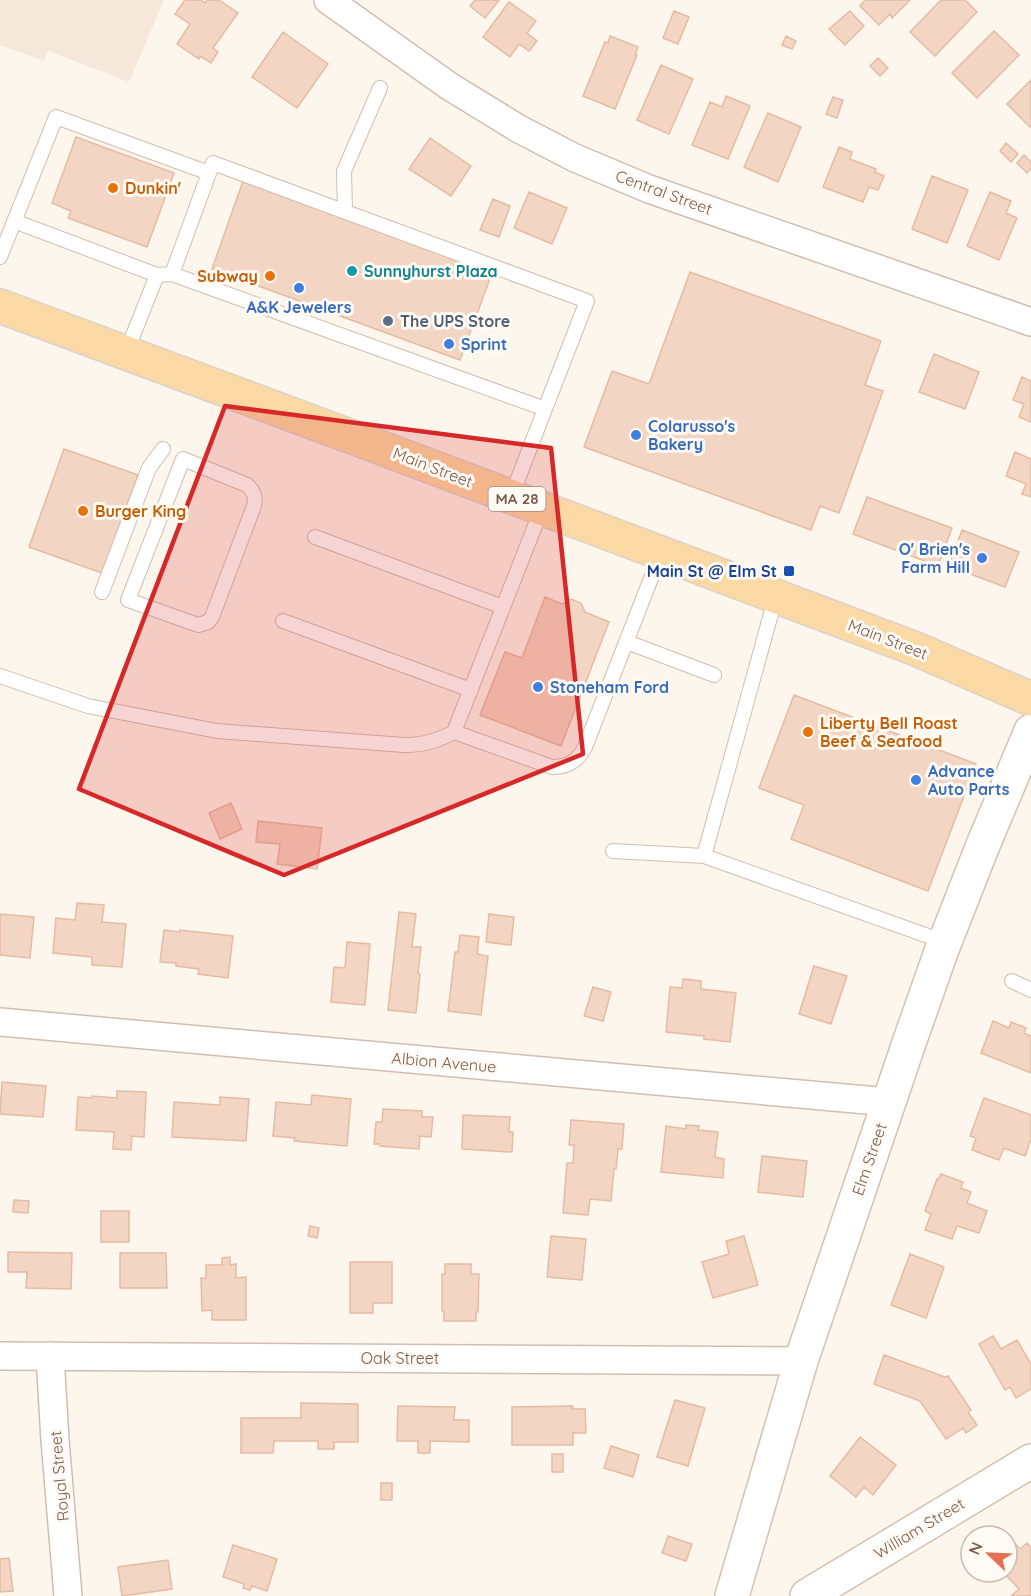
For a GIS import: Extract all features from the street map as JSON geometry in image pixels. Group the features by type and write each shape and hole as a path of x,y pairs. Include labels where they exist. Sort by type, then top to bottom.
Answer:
{"main road":[{"name":"Main Street","path":"0,306 916,649 1031,699"},
{"name":"Elm Street","path":"732,1596 801,1361 889,1102 945,942 1031,731"},
{"name":"William Street","path":"807,1596 1031,1461"}],"street":[{"name":"Central Street","path":"328,0 449,86 519,129 575,158 649,189 1031,322"},
{"name":"Albion Avenue","path":"0,1022 889,1102"},
{"name":"Oak Street","path":"0,1356 801,1361"},
{"name":"Royal Street","path":"50,1356 68,1596"}],"lane":[{"path":"345,211 344,171 380,88"},
{"path":"0,257 56,117 209,173"},
{"path":"172,274 213,163 587,301 511,497"},
{"path":"15,221 157,274 172,274 545,409"},
{"path":"126,353 157,274"},
{"path":"102,592 149,468 163,449"},
{"path":"183,459 250,488 254,496 254,506 214,613 208,622 195,625 128,600 183,459"},
{"path":"0,676 88,706 217,731 404,745 421,745 437,741 454,732 542,508"},
{"path":"315,537 503,607"},
{"path":"454,732 552,767 570,764 579,757 662,553"},
{"path":"704,856 776,596"},
{"path":"283,621 471,690"},
{"path":"627,642 714,675"},
{"path":"614,851 704,856 945,942"},
{"path":"1012,981 1031,990"}],"highlighted area":[{"path":"225,406 551,448 583,754 284,875 79,789"}],"shaded area":[{"path":"0,0 164,0 129,82 48,51 44,61 0,45"}],"building":[{"path":"185,0 201,0 205,3 207,0 219,0 238,13 213,48 218,52 211,63 200,56 199,59 177,44 190,24 175,14"},
{"path":"475,0 499,0 485,18 470,6"},
{"path":"865,0 910,0 892,18 890,14 879,25 860,6"},
{"path":"941,0 965,0 977,12 935,56 910,32"},
{"path":"509,2 536,21 527,33 537,41 529,51 519,44 510,57 483,37"},
{"path":"674,11 689,17 678,44 663,38"},
{"path":"850,11 864,26 845,45 829,29"},
{"path":"994,31 1019,55 977,98 952,73"},
{"path":"283,32 328,64 297,108 252,77"},
{"path":"610,36 638,47 635,55 637,55 615,109 583,96 605,42 608,43"},
{"path":"786,36 796,41 792,49 782,45"},
{"path":"878,58 888,68 880,76 870,66"},
{"path":"661,65 693,79 669,134 637,120"},
{"path":"1031,80 1031,125 1030,127 1007,104"},
{"path":"726,96 750,106 728,159 692,145 710,102 722,107"},
{"path":"833,97 843,100 837,118 826,114"},
{"path":"768,113 801,127 778,182 744,167"},
{"name":"Dunkin'","path":"76,137 174,173 147,247 68,218 71,211 52,203"},
{"path":"430,138 471,166 451,196 409,169"},
{"path":"1006,143 1018,154 1011,162 1000,151"},
{"path":"839,147 852,152 850,159 876,169 875,172 884,176 878,190 869,187 863,202 823,187"},
{"path":"1024,155 1031,162 1031,169 1027,173 1017,163"},
{"path":"932,176 968,190 947,243 912,229"},
{"name":"Sunnyhurst Plaza","path":"243,181 492,273 460,360 212,269"},
{"path":"529,192 567,208 552,244 514,228"},
{"path":"990,192 1011,201 1006,213 1017,218 999,260 967,246"},
{"path":"493,199 510,206 499,237 480,230"},
{"path":"690,272 881,341 865,385 883,391 839,513 820,506 811,530 584,447 612,371 649,384"},
{"path":"934,354 979,372 965,409 919,392"},
{"path":"1022,377 1031,381 1031,422 1019,417 1024,404 1013,400"},
{"name":"Burger King","path":"64,449 138,475 102,573 29,547"},
{"path":"1015,452 1031,459 1031,497 1022,494 1026,484 1006,476"},
{"path":"867,497 952,528 938,566 853,534"},
{"path":"962,530 1019,552 1005,587 949,566"},
{"name":"Stoneham Ford","path":"545,597 562,604 571,599 581,603 585,612 609,622 561,746 480,715 505,652 522,658"},
{"path":"794,695 976,764 928,891 791,839 804,805 759,788"},
{"path":"231,803 242,829 220,839 209,813"},
{"path":"258,821 322,828 317,869 277,864 280,844 256,842"},
{"path":"77,903 104,905 102,922 126,924 122,967 92,965 92,957 53,953 56,918 75,920"},
{"path":"399,912 416,914 412,947 421,947 416,1013 388,1010"},
{"path":"0,914 34,917 30,958 0,955"},
{"path":"489,914 514,917 511,945 486,942"},
{"path":"164,930 233,936 228,978 198,974 199,969 176,966 176,963 160,962"},
{"path":"460,935 479,937 477,954 488,956 481,1015 448,1011 455,952 458,952"},
{"path":"347,942 370,944 365,1005 331,1002 334,967 345,968"},
{"path":"814,966 847,976 831,1024 799,1014"},
{"path":"683,979 701,981 701,989 736,993 730,1042 704,1039 704,1036 666,1032 670,987 682,988"},
{"path":"593,987 611,992 603,1021 584,1016"},
{"path":"993,1021 1009,1028 1011,1022 1026,1028 1024,1033 1031,1036 1031,1073 981,1053"},
{"path":"2,1082 46,1086 43,1117 0,1114"},
{"path":"117,1091 146,1092 144,1137 132,1136 131,1150 113,1149 114,1132 76,1130 78,1097 117,1098"},
{"path":"312,1095 351,1099 347,1146 294,1141 295,1138 273,1136 276,1102 311,1105"},
{"path":"220,1097 249,1099 246,1141 172,1137 174,1102 220,1105"},
{"path":"984,1098 1031,1115 1031,1139 1025,1156 1004,1148 999,1160 972,1150 976,1138 970,1136"},
{"path":"383,1109 422,1111 422,1117 433,1117 431,1137 420,1136 419,1149 374,1144 376,1122 382,1122"},
{"path":"463,1115 510,1117 509,1132 513,1132 512,1152 462,1149"},
{"path":"571,1120 624,1124 622,1149 618,1149 616,1169 614,1169 611,1201 590,1199 588,1215 563,1213 567,1163 573,1163 574,1145 569,1145"},
{"path":"686,1125 699,1126 698,1130 718,1132 715,1157 724,1159 723,1178 661,1172 666,1126 686,1129"},
{"path":"762,1156 807,1161 803,1197 758,1192"},
{"path":"941,1174 963,1182 961,1188 971,1192 967,1203 987,1211 979,1233 957,1226 952,1239 925,1230 931,1214 925,1211"},
{"path":"14,1200 29,1201 28,1213 13,1212"},
{"path":"101,1211 129,1211 129,1242 101,1242"},
{"path":"310,1226 319,1228 317,1238 308,1236"},
{"path":"551,1236 586,1239 582,1280 547,1277"},
{"path":"744,1236 758,1285 713,1298 702,1262 729,1254 726,1241"},
{"path":"8,1252 72,1253 71,1289 26,1288 27,1272 8,1272"},
{"path":"120,1253 166,1253 167,1288 120,1288"},
{"path":"910,1254 944,1267 926,1318 891,1305"},
{"path":"230,1257 230,1265 236,1264 236,1278 246,1277 246,1320 212,1320 212,1310 202,1311 201,1278 206,1278 206,1265 222,1265 222,1258"},
{"path":"350,1262 392,1262 392,1303 373,1303 373,1313 350,1313"},
{"path":"445,1264 471,1264 471,1274 479,1274 476,1321 444,1321 442,1274 445,1274"},
{"path":"993,1336 1001,1349 1017,1340 1031,1364 1031,1389 1016,1398 1010,1387 1005,1390 979,1344"},
{"path":"884,1355 945,1377 948,1376 971,1410 968,1412 977,1425 966,1433 963,1428 946,1439 920,1401 874,1384"},
{"path":"675,1400 705,1408 688,1466 657,1457"},
{"path":"301,1403 358,1404 358,1442 334,1442 334,1449 318,1449 318,1441 274,1441 273,1453 241,1453 241,1418 301,1418"},
{"path":"398,1406 455,1407 454,1420 469,1420 469,1442 430,1441 430,1453 418,1453 418,1441 397,1441"},
{"path":"573,1406 572,1409 585,1409 586,1433 573,1433 573,1445 512,1445 512,1407"},
{"path":"860,1437 896,1465 873,1495 864,1487 856,1497 830,1476"},
{"path":"611,1446 639,1455 633,1477 604,1468"},
{"path":"552,1454 563,1454 563,1472 552,1472"},
{"path":"381,1483 392,1483 392,1500 381,1500"},
{"path":"668,1536 692,1544 686,1561 662,1553"},
{"path":"1027,1543 1031,1548 1031,1596 1011,1596 1019,1589 1014,1584 1019,1584 1019,1548"},
{"path":"233,1545 277,1559 267,1591 252,1586 250,1590 243,1588 244,1584 223,1577"},
{"path":"9,1558 13,1591 0,1592 0,1559"},
{"path":"168,1560 172,1589 122,1596 118,1567"}],"place":[{"name":"Dunkin'","path":"113,188"},
{"name":"Sunnyhurst Plaza","path":"352,271"},
{"name":"Subway","path":"270,276"},
{"name":"A&K Jewelers","path":"299,288"},
{"name":"The UPS Store","path":"388,321"},
{"name":"Sprint","path":"449,344"},
{"name":"Colarusso's Bakery","path":"636,435"},
{"name":"Burger King","path":"83,511"},
{"name":"O' Brien's Farm Hill","path":"982,558"},
{"name":"Main St @ Elm St","path":"789,571"},
{"name":"Stoneham Ford","path":"538,687"},
{"name":"Liberty Bell Roast Beef & Seafood","path":"808,732"},
{"name":"Advance Auto Parts","path":"916,780"}]}
